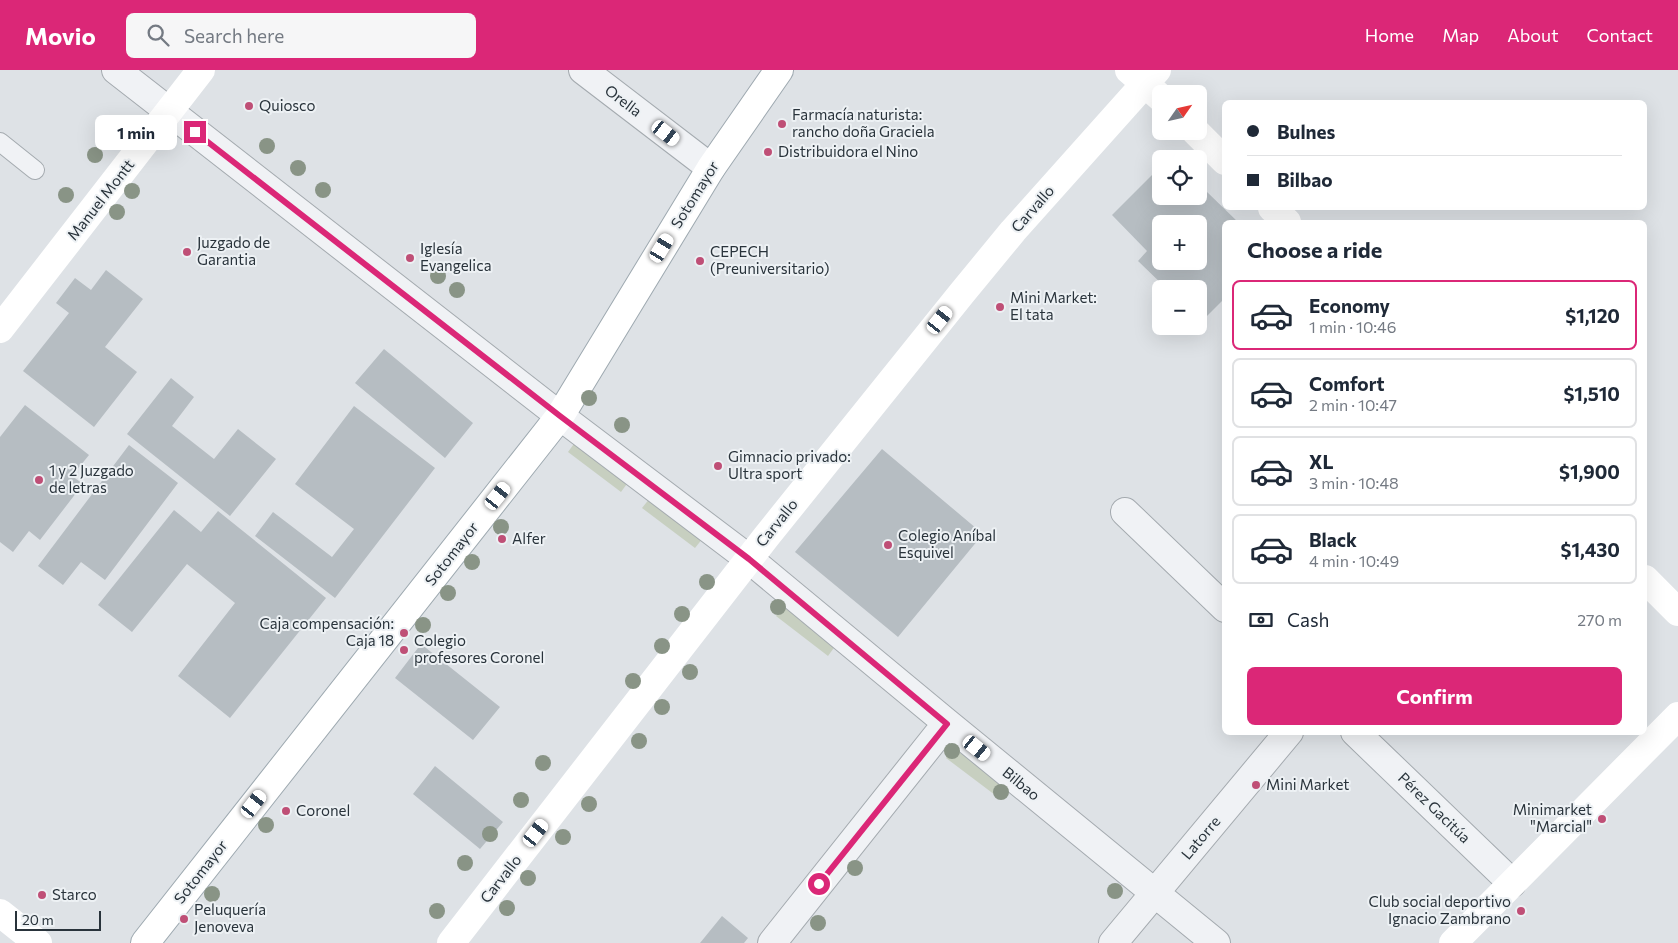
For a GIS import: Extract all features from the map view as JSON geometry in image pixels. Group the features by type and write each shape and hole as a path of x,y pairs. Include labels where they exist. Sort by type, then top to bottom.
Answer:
{"main road":[{"name":"Manuel Montt","path":"0,329 201,70"},
{"name":"Sotomayor","path":"145,943 560,416 711,168 780,70"},
{"name":"Carvallo","path":"451,943 749,559 1013,231 1148,80"},
{"path":"1204,140 1222,158"},
{"path":"1274,210 1285,220"},
{"path":"1647,581 1678,612"},
{"path":"1452,943 1678,716"},
{"path":"0,913 38,943"}],"street":[{"name":"Bilbao","path":"116,70 560,416 749,559 947,724 1216,943"},
{"name":"Orella","path":"583,70 711,168"},
{"path":"1125,512 1222,605"},
{"path":"772,943 947,724"},
{"name":"Latorre","path":"1113,943 1287,735"},
{"name":"Pérez Gacitúa","path":"1358,735 1512,883"}],"lane":[{"path":"0,142 35,170"}],"green space":[{"path":"576,441 629,481 621,492 568,452"},
{"path":"650,498 703,538 695,548 642,508"},
{"path":"783,606 836,645 828,656 776,616"},
{"path":"954,748 1007,788 999,798 946,758"}],"building":[{"path":"1152,175 1152,205 1207,205 1207,192 1222,207 1222,210 1226,210 1236,220 1222,220 1222,301 1207,316 1207,280 1158,280 1138,261 1147,251 1112,215"},
{"path":"106,270 143,299 105,347 137,372 94,427 23,371 69,313 56,303 75,278 91,290"},
{"path":"384,349 473,423 445,458 355,383"},
{"path":"171,378 194,397 172,426 214,459 238,429 276,459 230,516 127,434"},
{"name":"1 y 2 Juzgado de letras","path":"25,405 89,455 72,476 83,484 40,540 29,531 13,552 0,542 0,437"},
{"path":"354,406 435,468 335,598 255,536 273,512 332,557 354,529 295,484"},
{"path":"129,445 178,483 105,580 81,562 63,585 38,566"},
{"name":"Colegio Aníbal Esquivel","path":"882,449 983,534 898,637 795,552"},
{"path":"174,510 201,532 218,511 326,598 230,718 178,676 235,603 187,564 132,632 98,605"},
{"path":"421,644 500,707 473,740 395,678"},
{"path":"435,766 503,822 480,849 413,794"},
{"path":"722,916 748,938 744,943 700,943"}],"place":[{"name":"Quiosco","path":"249,106"},
{"name":"Farmacía naturista: rancho doña Graciela","path":"782,124"},
{"name":"Distribuidora el Nino","path":"768,152"},
{"name":"Juzgado de Garantia","path":"187,252"},
{"name":"Iglesía Evangelica","path":"410,258"},
{"name":"CEPECH (Preuniversitario)","path":"700,261"},
{"name":"Mini Market: El tata","path":"1000,307"},
{"name":"Gimnacio privado: Ultra sport","path":"718,466"},
{"name":"1 y 2 Juzgado de letras","path":"39,480"},
{"name":"Alfer","path":"502,539"},
{"name":"Colegio Aníbal Esquivel","path":"888,545"},
{"name":"Caja compensación: Caja 18","path":"404,633"},
{"name":"Colegio profesores Coronel","path":"404,650"},
{"name":"Mini Market","path":"1256,785"},
{"name":"Coronel","path":"286,811"},
{"name":"Minimarket \"Marcial\"","path":"1602,819"},
{"name":"Starco","path":"42,895"},
{"name":"Club social deportivo Ignacio Zambrano","path":"1521,911"},
{"name":"Peluquería Jenoveva","path":"184,919"}],"route":[{"path":"195,132 560,416 749,559 947,724 819,884"}]}
